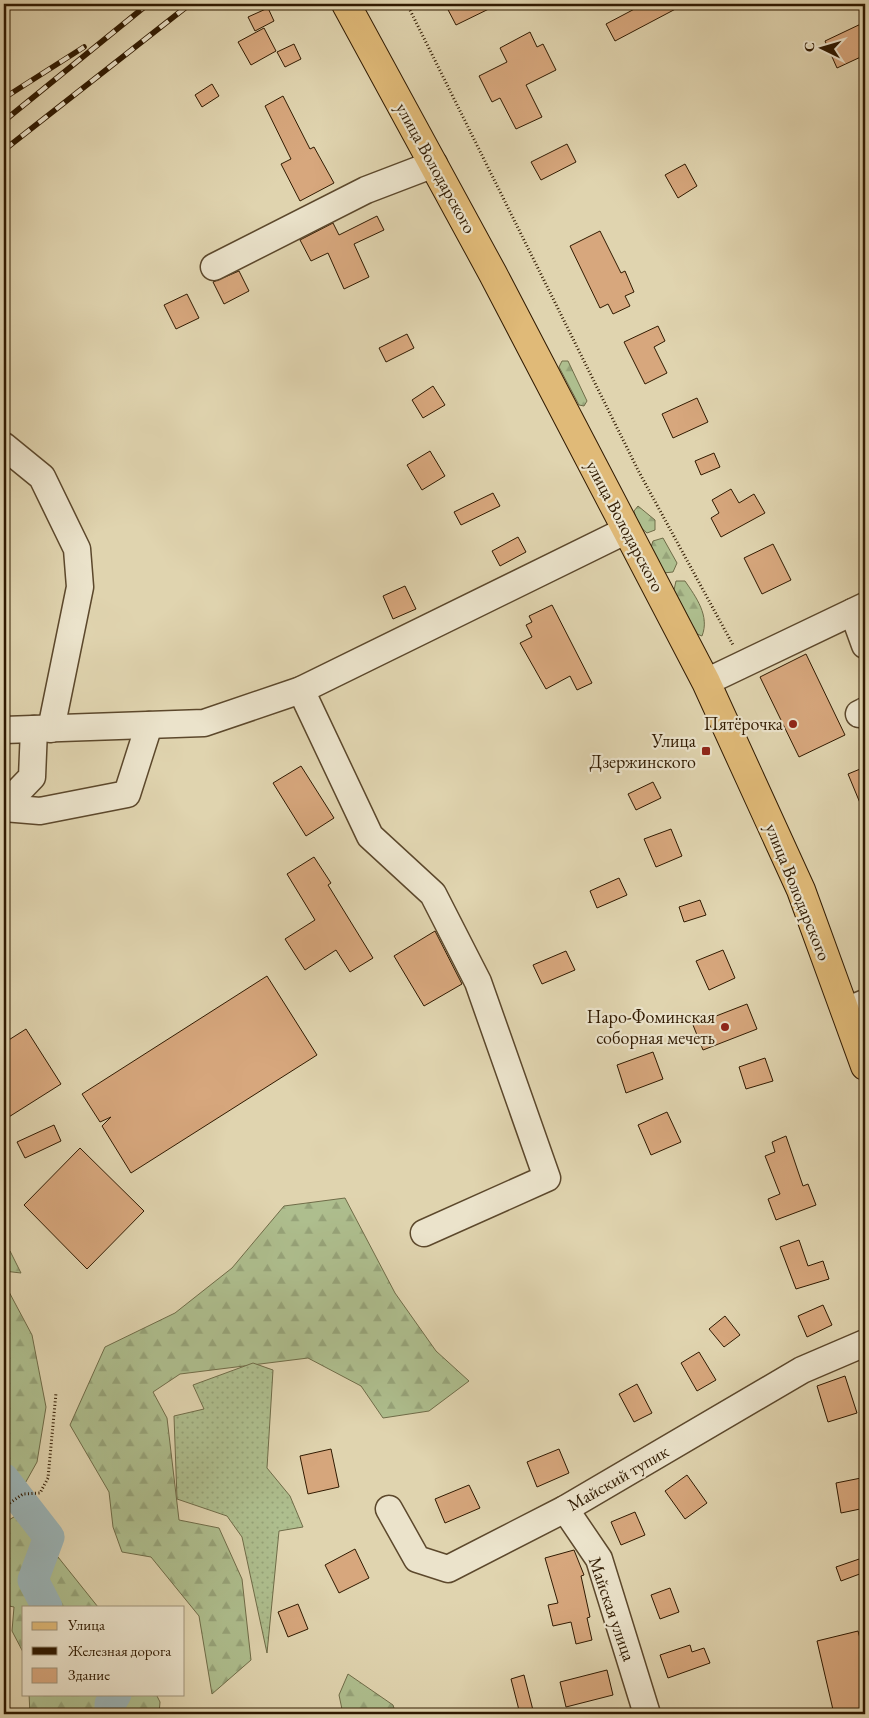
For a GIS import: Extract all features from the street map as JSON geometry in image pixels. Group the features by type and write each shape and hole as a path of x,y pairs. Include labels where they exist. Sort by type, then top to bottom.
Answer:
{"main road":[{"name":"улица Володарского","path":"346,4 434,164 706,682 855,1007 865,1066"}],"street":[{"path":"214,267 366,190 434,164"},
{"path":"4,446 42,477 77,549 80,587 32,777 4,807"},
{"path":"4,730 204,723 301,690 627,530"},
{"path":"706,682 859,609 865,645"},
{"path":"301,690 370,836 434,894 478,982 547,1178 424,1233"},
{"path":"4,807 40,811 127,794 149,725"},
{"name":"Майский тупик","path":"389,1509 417,1559 448,1569 565,1509 802,1370 865,1343"},
{"name":"Майская улица","path":"565,1509 599,1559 647,1714"}],"path":[{"path":"407,4 638,472 743,663"},
{"path":"4,1507 23,1494 40,1493 48,1478 56,1394"}],"green space":[{"path":"562,361 568,361 587,401 584,406 579,405 559,367"},
{"path":"638,506 655,520 655,530 647,533 638,525 634,511"},
{"path":"663,538 677,563 673,572 663,573 650,550 653,541"},
{"path":"676,581 685,581 701,607 704,621 702,636 697,634 674,590"},
{"path":"345,1198 395,1293 436,1351 469,1381 429,1411 383,1418 361,1386 308,1358 180,1374 153,1392 167,1418 179,1520 219,1528 242,1579 251,1660 212,1694 199,1616 151,1557 122,1552 113,1527 109,1492 70,1425 105,1347 175,1313 232,1268 284,1206"},
{"path":"4,1247 10,1251 21,1273 4,1271"},
{"path":"4,1289 8,1290 32,1335 46,1407 37,1462 23,1487 4,1486"},
{"path":"253,1363 273,1370 267,1468 290,1496 303,1527 279,1531 267,1653 242,1537 227,1516 177,1499 174,1416 204,1409 193,1385"},
{"path":"22,1512 97,1606 22,1606 22,1650 12,1631 14,1607 4,1605 4,1523"},
{"path":"348,1674 393,1705 396,1714 343,1714 339,1695"},
{"path":"29,1696 157,1696 160,1702 159,1714 30,1714"}],"building":[{"path":"445,4 499,4 456,25"},
{"path":"644,4 685,4 615,41 606,24"},
{"path":"268,8 274,21 255,31 248,17"},
{"path":"865,22 865,55 837,68 825,41"},
{"path":"264,28 276,51 251,65 238,42"},
{"path":"530,32 537,47 543,44 556,70 526,85 542,117 516,129 500,98 492,102 479,76 507,62 500,48"},
{"path":"294,44 301,59 285,67 277,52"},
{"path":"212,84 219,96 202,107 195,95"},
{"path":"283,96 310,149 314,147 334,183 300,201 281,164 291,159 265,106"},
{"path":"567,144 576,162 541,180 531,162"},
{"path":"685,164 697,186 678,198 665,175"},
{"path":"377,216 384,230 354,244 369,277 344,289 328,253 311,261 300,240 333,223 339,235"},
{"path":"600,231 621,273 625,271 634,292 625,296 630,306 613,314 608,304 600,308 570,246"},
{"path":"239,271 249,291 224,304 213,282"},
{"path":"187,294 199,318 176,329 164,305"},
{"path":"658,326 665,341 654,347 667,373 645,384 624,342"},
{"path":"407,334 414,348 386,362 379,348"},
{"path":"433,386 445,405 423,418 412,400"},
{"path":"697,398 708,422 673,438 662,414"},
{"path":"430,451 445,476 422,490 407,465"},
{"path":"714,453 720,467 701,475 695,461"},
{"path":"731,489 739,503 754,494 765,513 721,537 711,518 719,513 712,500"},
{"path":"493,493 500,506 461,525 454,512"},
{"path":"518,537 526,552 500,566 492,551"},
{"path":"773,544 791,580 762,594 744,558"},
{"path":"405,586 416,609 393,619 383,596"},
{"path":"552,605 592,683 577,690 570,676 546,689 520,643 532,637 526,625 532,622 529,616"},
{"path":"806,654 845,735 799,757 760,677"},
{"path":"301,766 334,818 306,836 273,783"},
{"path":"865,767 865,815 848,774"},
{"path":"653,782 661,798 636,810 628,794"},
{"path":"671,829 682,856 656,867 644,839"},
{"path":"314,857 331,883 328,885 373,958 350,972 336,950 305,970 285,939 315,920 287,874"},
{"path":"619,878 627,895 597,908 590,891"},
{"path":"700,900 706,915 684,922 679,907"},
{"path":"435,931 462,984 424,1006 394,956"},
{"path":"723,950 735,978 709,990 696,961"},
{"path":"566,951 575,970 542,984 533,965"},
{"path":"267,976 317,1055 131,1173 102,1126 111,1117 100,1122 82,1094"},
{"name":"Наро-Фоминская соборная мечеть","path":"747,1004 757,1029 703,1050 693,1025"},
{"path":"26,1029 61,1084 4,1120 4,1043"},
{"path":"653,1052 663,1079 626,1093 617,1065"},
{"path":"765,1058 773,1081 746,1089 739,1067"},
{"path":"667,1112 681,1142 651,1155 638,1125"},
{"path":"54,1125 61,1141 25,1158 17,1142"},
{"path":"786,1136 803,1186 808,1184 816,1205 776,1220 768,1199 780,1194 765,1156 775,1152 772,1142"},
{"path":"80,1148 144,1211 87,1269 24,1205"},
{"path":"799,1240 808,1266 823,1261 829,1279 796,1289 780,1247"},
{"path":"823,1305 832,1325 807,1337 798,1316"},
{"path":"725,1316 740,1335 724,1347 709,1329"},
{"path":"699,1352 716,1380 697,1391 681,1363"},
{"path":"845,1376 857,1413 828,1422 817,1386"},
{"path":"637,1384 652,1413 634,1422 619,1394"},
{"path":"331,1449 339,1487 308,1494 300,1456"},
{"path":"559,1449 569,1473 537,1487 527,1462"},
{"path":"687,1475 707,1503 685,1519 665,1491"},
{"path":"861,1478 865,1508 841,1513 836,1483"},
{"path":"469,1485 480,1508 445,1523 435,1499"},
{"path":"635,1512 645,1535 621,1545 611,1522"},
{"path":"355,1549 369,1578 339,1593 325,1565"},
{"path":"574,1550 584,1575 581,1576 590,1617 587,1618 592,1640 576,1644 571,1622 553,1626 548,1605 558,1603 545,1558"},
{"path":"865,1557 865,1572 841,1581 836,1567"},
{"path":"670,1588 679,1612 660,1619 651,1595"},
{"path":"298,1604 308,1629 288,1637 278,1612"},
{"path":"858,1631 865,1657 865,1714 834,1714 817,1641"},
{"path":"690,1645 692,1652 704,1648 710,1663 668,1678 660,1655"},
{"path":"607,1670 613,1695 566,1707 560,1682"},
{"path":"524,1675 534,1714 520,1714 511,1679"}],"waterway":[{"path":"4,1479 49,1537 33,1580 46,1606"},
{"path":"110,1714 110,1704 115,1696"}],"railway":[{"path":"4,121 148,4"},
{"path":"4,150 190,4"},
{"path":"4,98 84,47"}],"place":[{"name":"Пятёрочка","path":"793,724"},
{"name":"Улица Дзержинского","path":"706,751"},
{"name":"Наро-Фоминская соборная мечеть","path":"725,1027"}]}
